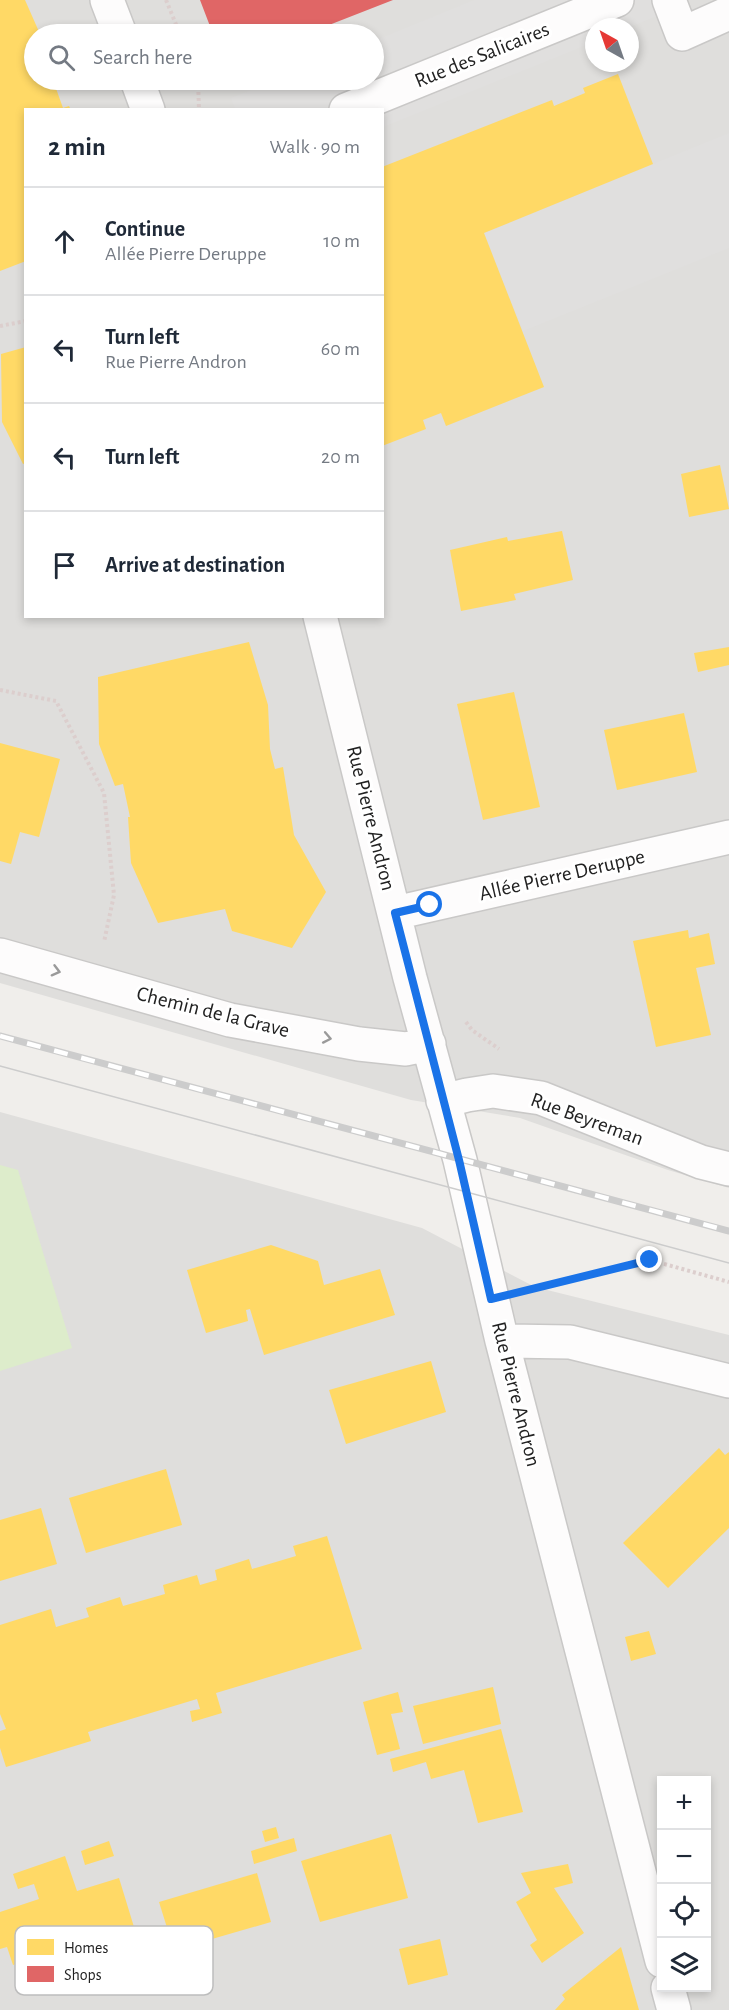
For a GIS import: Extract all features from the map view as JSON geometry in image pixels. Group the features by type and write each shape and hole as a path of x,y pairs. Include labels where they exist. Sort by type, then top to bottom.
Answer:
{"street":[{"path":"106,0 116,24"},
{"name":"Rue des Salicaires","path":"351,108 617,0"},
{"path":"669,0 682,34 729,13"},
{"path":"141,90 147,108"},
{"name":"Rue Pierre Andron","path":"321,618 459,1160 491,1299 657,1942"},
{"name":"Allée Pierre Deruppe","path":"395,913 729,837"},
{"name":"Chemin de la Grave","path":"0,956 230,1020 359,1044 406,1049 429,1044"},
{"name":"Rue Beyreman","path":"443,1101 493,1091 540,1098 701,1162 729,1169"},
{"path":"502,1341 570,1342 729,1381"},
{"path":"669,1992 674,2010"}],"path":[{"path":"166,0 176,24"},
{"path":"198,90 199,108"},
{"path":"0,326 24,321"},
{"path":"0,690 56,701 104,793 114,895 95,982"},
{"path":"491,1299 650,1260 729,1282"}],"shaded area":[{"path":"0,0 729,0 729,1188 668,1170 520,1118 411,1100 0,983"},
{"path":"474,0 661,0 666,12 639,23 639,18 585,18 585,46 384,127 384,108 235,108 231,98 251,90 384,90 384,37"},
{"path":"729,133 729,248 523,331 484,233"},
{"path":"0,1112 422,1228 535,1287 729,1335 729,2010 0,2010"}],"green space":[{"path":"0,1165 18,1170 72,1348 0,1371"}],"building: Homes":[{"path":"0,0 25,0 36,24 24,24 24,90 57,90 63,108 24,108 24,262 0,271"},
{"path":"618,74 653,164 484,233 544,387 446,426 441,413 423,420 426,429 384,445 384,166 552,100 554,106 585,93 583,88"},
{"path":"24,348 23,464 2,422 1,354"},
{"path":"720,465 729,509 689,517 681,474"},
{"path":"562,531 573,580 514,594 516,600 461,611 450,550 507,537 508,541"},
{"path":"249,642 268,705 270,749 275,769 283,767 294,835 326,892 292,948 232,931 225,909 158,923 131,863 128,817 130,817 123,784 115,786 99,744 98,677"},
{"path":"729,647 729,665 698,672 694,653"},
{"path":"514,692 540,807 483,820 457,704"},
{"path":"684,713 697,772 617,790 604,730"},
{"path":"0,743 60,759 39,837 20,832 11,864 0,861"},
{"path":"688,930 689,938 709,933 715,964 696,968 711,1035 656,1047 633,941"},
{"path":"271,1245 318,1261 324,1285 380,1269 395,1315 264,1355 250,1309 246,1310 248,1321 206,1333 187,1270"},
{"path":"431,1361 446,1412 346,1444 329,1390"},
{"path":"719,1448 725,1455 729,1452 729,1528 668,1588 623,1543"},
{"path":"166,1469 182,1525 86,1553 69,1498"},
{"path":"41,1508 57,1564 0,1581 0,1520"},
{"path":"327,1536 362,1649 216,1693 222,1713 192,1722 190,1711 200,1709 197,1699 88,1732 91,1741 6,1767 0,1748 0,1731 6,1729 0,1714 0,1625 51,1609 56,1627 89,1617 86,1608 120,1597 123,1606 165,1594 163,1585 197,1575 200,1585 217,1580 215,1570 249,1559 252,1569 296,1556 293,1546"},
{"path":"649,1631 656,1654 631,1661 625,1637"},
{"path":"493,1687 501,1724 423,1744 413,1706"},
{"path":"398,1692 403,1712 391,1714 400,1749 377,1755 363,1702"},
{"path":"501,1729 523,1812 478,1823 464,1770 431,1779 426,1762 393,1772 390,1759"},
{"path":"276,1827 279,1838 265,1842 262,1831"},
{"path":"391,1834 408,1898 320,1922 301,1861"},
{"path":"294,1838 297,1851 254,1864 251,1851"},
{"path":"109,1841 114,1856 85,1865 81,1851"},
{"path":"65,1856 77,1891 119,1878 134,1926 15,1926 15,1964 13,1965 7,1947 0,1949 0,1912 39,1899 34,1884 18,1889 13,1874"},
{"path":"568,1864 573,1883 554,1888 584,1933 542,1963 530,1945 537,1940 516,1902 531,1893 521,1873"},
{"path":"257,1873 271,1922 213,1939 213,1926 166,1926 159,1902"},
{"path":"440,1939 448,1975 408,1985 399,1949"},
{"path":"621,1947 639,2010 555,2010 565,1999 562,1995"}],"building: Shops":[{"path":"200,0 393,0 332,24 209,24"}],"tram line":[{"path":"0,1066 729,1263"}],"railway":[{"path":"0,1036 729,1231"}],"route":[{"path":"430,905 395,913 459,1160 491,1299 650,1260"}]}
